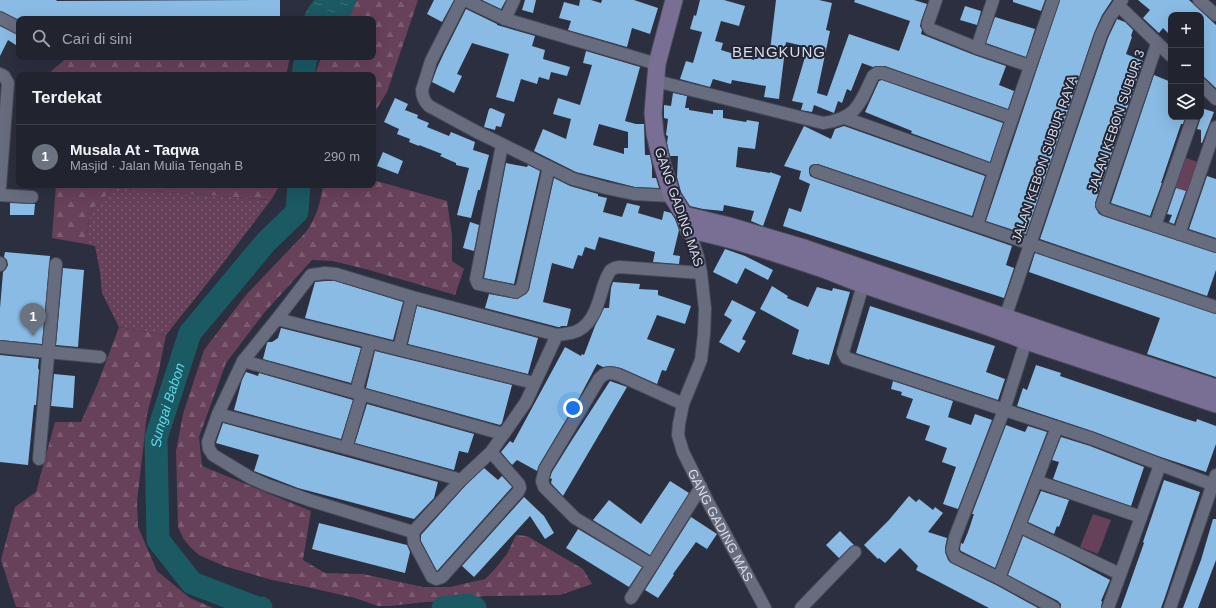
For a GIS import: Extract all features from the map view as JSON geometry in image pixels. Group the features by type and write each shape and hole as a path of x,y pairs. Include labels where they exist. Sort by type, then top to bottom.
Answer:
{"street":[{"path":"657,64 505,19 463,0 431,61 422,90 423,99 429,106 502,145 573,178 606,188 634,194 672,196"},
{"path":"505,19 514,0"},
{"name":"GANG GADING MAS","path":"674,0 657,64 653,112 655,134 672,196 687,223 698,257 705,309 701,360 683,404 678,435 683,452 765,608"},
{"path":"936,0 928,23 929,28 977,48 1030,66"},
{"path":"977,48 993,0"},
{"path":"977,225 1052,0"},
{"path":"1198,0 1216,15"},
{"path":"1120,3 1157,44 1168,53"},
{"name":"JALAN KEBON SUBUR RAYA","path":"1003,324 1029,243 1101,35 1109,18 1120,3"},
{"path":"0,18 16,26"},
{"name":"JALAN KEBON SUBUR 3","path":"1157,44 1102,204 1103,208 1216,246"},
{"path":"656,81 823,123 833,122 852,114 858,107 873,76 883,73 1012,118"},
{"path":"0,74 4,76 8,83 0,187"},
{"path":"1204,90 1216,99"},
{"path":"844,118 994,171"},
{"path":"1155,226 1192,120"},
{"path":"1179,234 1216,127"},
{"path":"502,145 476,279 478,284 516,292 522,288 549,167"},
{"path":"816,170 1029,243 1215,303"},
{"path":"0,195 32,197"},
{"path":"687,223 863,285 1003,324 1216,388"},
{"path":"687,223 729,226 804,248 1003,324 1026,341 1216,404"},
{"path":"39,459 47,352 56,264"},
{"path":"413,532 309,500 267,485 251,478 213,455 209,449 208,442 218,414 243,361 311,275 325,273 336,274 412,297 557,335 571,333 578,330 593,316 607,276 611,270 615,268 620,266 701,274"},
{"path":"863,285 843,352 846,358 1094,439 1160,465 1215,482 1170,608"},
{"path":"399,349 412,297"},
{"path":"277,319 534,383"},
{"path":"491,452 519,484 519,489 442,577 432,577 414,543 413,532 462,480 491,452 526,402 557,335"},
{"path":"1026,341 1004,410 954,537 952,550 955,557 999,578 1054,608"},
{"path":"346,448 370,342"},
{"path":"0,347 100,357"},
{"path":"243,361 504,434"},
{"path":"652,565 575,518 544,486 542,483 542,478 545,470 602,374 610,372 619,375 683,404"},
{"path":"218,414 462,480"},
{"path":"999,578 1057,427"},
{"path":"1108,608 1160,465"},
{"path":"1036,481 1141,516"},
{"path":"632,598 701,487"},
{"path":"1019,526 1120,574"},
{"path":"801,608 856,552"}],"green space":[{"path":"357,0 418,0 387,92 376,110 376,72 316,72 320,60 376,60 376,16 349,16"},
{"path":"64,60 289,60 287,72 50,72"},
{"path":"1183,157 1198,162 1189,192 1174,187"},
{"path":"376,181 447,201 452,236 452,261 464,269 455,295 333,261 312,260 264,313 226,363 199,437 202,466 311,511 303,560 325,573 363,574 423,587 450,587 485,579 507,554 516,535 527,536 583,569 592,584 560,595 485,596 449,601 378,606 355,598 272,580 224,566 199,555 183,538 178,527 176,451 183,414 204,350 246,295 306,232 318,210 323,188 376,188"},
{"path":"56,188 113,188 90,212 86,244 52,238"},
{"path":"113,188 271,200 166,335 119,327 102,293 95,246 86,244 90,212"},
{"path":"113,188 278,188 271,200"},
{"path":"119,327 166,335 159,370 147,414 137,502 138,527 157,571 190,598 213,608 16,607 1,560 15,507 36,492 55,422 81,422 98,383"},
{"path":"1093,514 1111,520 1098,554 1080,547"}],"water":[{"path":"314,0 357,0 349,16 304,16"}],"building":[{"path":"0,0 280,0 280,16 16,16 16,19 0,11"},
{"path":"434,0 454,0 442,22 427,14"},
{"path":"482,0 506,0 501,9"},
{"path":"525,0 536,0 533,13 522,10"},
{"path":"580,0 591,0 601,3 602,0 634,0 658,8 650,34 632,28 627,47 568,30 571,21 559,18 564,2 579,6"},
{"path":"700,0 724,0 745,6 739,26 721,21 715,41 723,43 721,50 754,60 755,57 769,59 776,0 819,0 832,3 826,30 830,31 817,93 827,96 849,34 899,51 910,21 854,2 855,0 914,0 927,4 920,26 922,30 921,34 1006,66 999,85 1014,91 1008,109 885,66 873,67 862,63 851,91 847,89 842,103 838,101 834,113 814,105 812,112 801,110 803,103 792,101 808,47 786,42 779,99 764,97 766,86 732,80 731,84 713,79 710,87 680,79 686,61 693,63 702,32 690,29 694,15 696,16"},
{"path":"1013,0 1045,0 1041,11 1013,2"},
{"path":"1060,0 1112,0 1102,15 1094,33 1026,234 986,221"},
{"path":"1138,0 1189,0 1202,12 1168,12 1168,33 1163,28 1159,33 1143,18 1150,10"},
{"path":"965,6 981,11 977,25 960,20"},
{"path":"466,9 497,25 535,36 532,46 545,50 543,59 570,67 567,76 551,72 549,80 539,77 537,84 521,79 514,102 496,97 509,54 472,43 457,74 462,76 454,93 432,82 437,68"},
{"path":"1204,14 1216,25 1216,88 1204,77"},
{"path":"995,17 1035,29 1026,57 986,43"},
{"path":"1117,19 1125,22 1133,30 1126,54 1143,61 1095,203 1095,207 1099,214 1103,216 1216,253 1216,270 1207,296 1040,239 1108,38"},
{"path":"0,26 16,34 16,45 8,40 0,56"},
{"path":"586,51 640,67 625,121 636,124 644,124 645,155 650,155 652,178 656,178 659,188 635,187 576,172 534,151 543,129 566,139 571,119 553,114 558,98 580,105 592,65 583,63","holes":["599,124 628,132 628,148 624,148 624,154 593,145"]},
{"path":"1154,75 1168,81 1168,120 1184,120 1183,124 1181,124 1150,216 1111,203"},
{"path":"882,80 1003,123 990,162 911,133 912,131 865,112 879,81"},
{"path":"673,93 687,96 685,108 689,108 689,110 713,114 713,110 723,110 723,118 746,122 747,120 759,122 755,149 738,147 736,167 770,172 781,176 763,226 751,221 754,211 724,205 723,211 690,206 681,192 677,177 678,156 670,156 667,143 668,136 666,135 668,119 664,118 664,105 671,106"},
{"path":"395,98 408,104 405,110 418,115 417,118 429,123 427,127 449,136 451,132 475,142 473,150 489,155 471,218 457,215 469,168 456,165 456,163 440,156 442,154 409,142 410,139 397,134 399,129 384,122"},
{"path":"491,108 505,114 501,127 496,126 495,130 484,127 489,109"},
{"path":"1204,109 1214,112 1202,143 1201,130 1197,129 1200,120 1204,120"},
{"path":"804,126 831,139 835,129 844,126 985,176 972,216 818,164 811,165 809,168 810,176 814,178 1012,246 1006,265 1014,268 1004,298 783,226 789,208 801,212 810,184 799,179 801,171 784,166"},
{"path":"383,152 403,161 398,174 377,166"},
{"path":"506,163 527,167 528,165 540,171 514,284 484,278"},
{"path":"1207,176 1216,179 1216,238 1189,229"},
{"path":"554,178 570,186 607,198 603,212 622,217 627,203 640,206 638,213 662,220 664,211 671,213 679,230 673,255 680,256 679,264 653,262 655,252 599,237 595,250 585,247 582,256 578,255 573,269 552,263 543,302 571,309 567,326 558,327 485,308 489,294 517,299 526,294 529,290"},
{"path":"1176,188 1186,191 1174,224 1169,222 1172,215 1167,214"},
{"path":"10,203 35,204 34,215 10,215"},
{"path":"470,222 479,225 474,251 463,248"},
{"path":"725,249 745,256 773,270 768,280 745,268 737,284 713,272"},
{"path":"5,252 50,256 42,344 0,340 0,308 3,272 8,265 7,260 4,257"},
{"path":"1035,253 1216,314 1216,377 1147,354 1160,318 1029,272"},
{"path":"63,268 84,270 78,347 56,345"},
{"path":"335,281 403,302 393,340 305,318 315,282"},
{"path":"613,282 640,284 639,289 658,290 658,295 691,306 685,324 657,315 647,339 675,349 666,371 662,370 657,384 621,368 611,366 603,367 597,364 537,471 517,460 512,465 501,452 510,441 513,443 565,347 581,356 582,354 584,355 595,326 604,308 609,308"},
{"path":"772,286 788,296 787,298 808,307 817,287 832,291 833,288 850,292 829,365 792,354 799,330 760,309"},
{"path":"732,300 756,312 742,339 746,341 739,353 719,342 732,320 724,315"},
{"path":"417,306 538,338 528,374 408,344"},
{"path":"870,306 995,346 986,372 1005,379 998,400 856,353"},
{"path":"281,328 361,348 351,383 263,359 267,343 278,338"},
{"path":"375,351 512,385 502,423 500,425 366,388"},
{"path":"0,355 39,359 36,405 34,405 28,465 0,462"},
{"path":"1036,365 1061,373 1060,376 1183,418 1196,422 1197,419 1216,426 1216,444 1206,472 1017,406 1023,388 1027,390"},
{"path":"246,372 258,376 259,373 353,400 341,439 234,410 242,380"},
{"path":"54,374 75,376 73,408 51,406"},
{"path":"610,381 627,387 563,496 551,483 552,479 550,478 552,472"},
{"path":"893,381 953,401 948,417 971,425 975,414 992,420 958,509 943,504 956,467 942,462 947,448 925,440 930,426 906,418 913,399 901,395 902,392 891,389"},
{"path":"367,404 474,434 468,453 459,451 454,470 355,443"},
{"path":"223,423 438,482 434,498 414,519 298,488 254,471 259,455 216,443"},
{"path":"1006,425 1025,432 1028,426 1047,432 995,568 961,551 960,549 961,543 963,544 968,532 974,514 972,514"},
{"path":"1061,437 1090,446 1144,467 1131,506 1053,479 1059,462 1052,460"},
{"path":"484,468 498,480 502,476 512,487 437,571 421,541 421,535 466,485"},
{"path":"1164,480 1200,492 1165,597 1161,608 1121,608 1144,543 1143,542"},
{"path":"670,481 689,493 650,555 593,520 609,500 641,524"},
{"path":"1041,491 1069,500 1059,527 1057,526 1054,534 1028,522"},
{"path":"909,496 916,502 919,499 933,510 935,507 943,513 928,532 947,538 945,552 951,563 1038,608 989,608 916,570 918,566 900,548 885,563 879,558 878,559 864,545 889,520"},
{"path":"524,497 544,516 554,533 545,539 530,516 474,577 462,566"},
{"path":"691,517 717,534 707,549 696,542 658,598 645,590"},
{"path":"1213,519 1216,519 1216,560 1198,608 1183,608 1201,560"},
{"path":"319,523 407,545 410,552 405,573 312,549"},
{"path":"578,529 642,567 629,587 566,548"},
{"path":"840,531 854,545 839,558 826,545"},
{"path":"1023,536 1110,580 1101,601 1101,608 1061,608 1061,604 1058,601 1008,575"}],"waterway":[{"name":"Sungai Babon","path":"304,72 306,60"},
{"name":"Sungai Babon","path":"261,608 257,608 192,583 158,540 156,438 190,333 266,242 297,212 299,188"},
{"path":"443,608 468,605 475,608"}],"place":[{"name":"Musala At - Taqwa","path":"33,336"}],"district":[{"name":"BENGKUNG","path":"779,51"}]}
